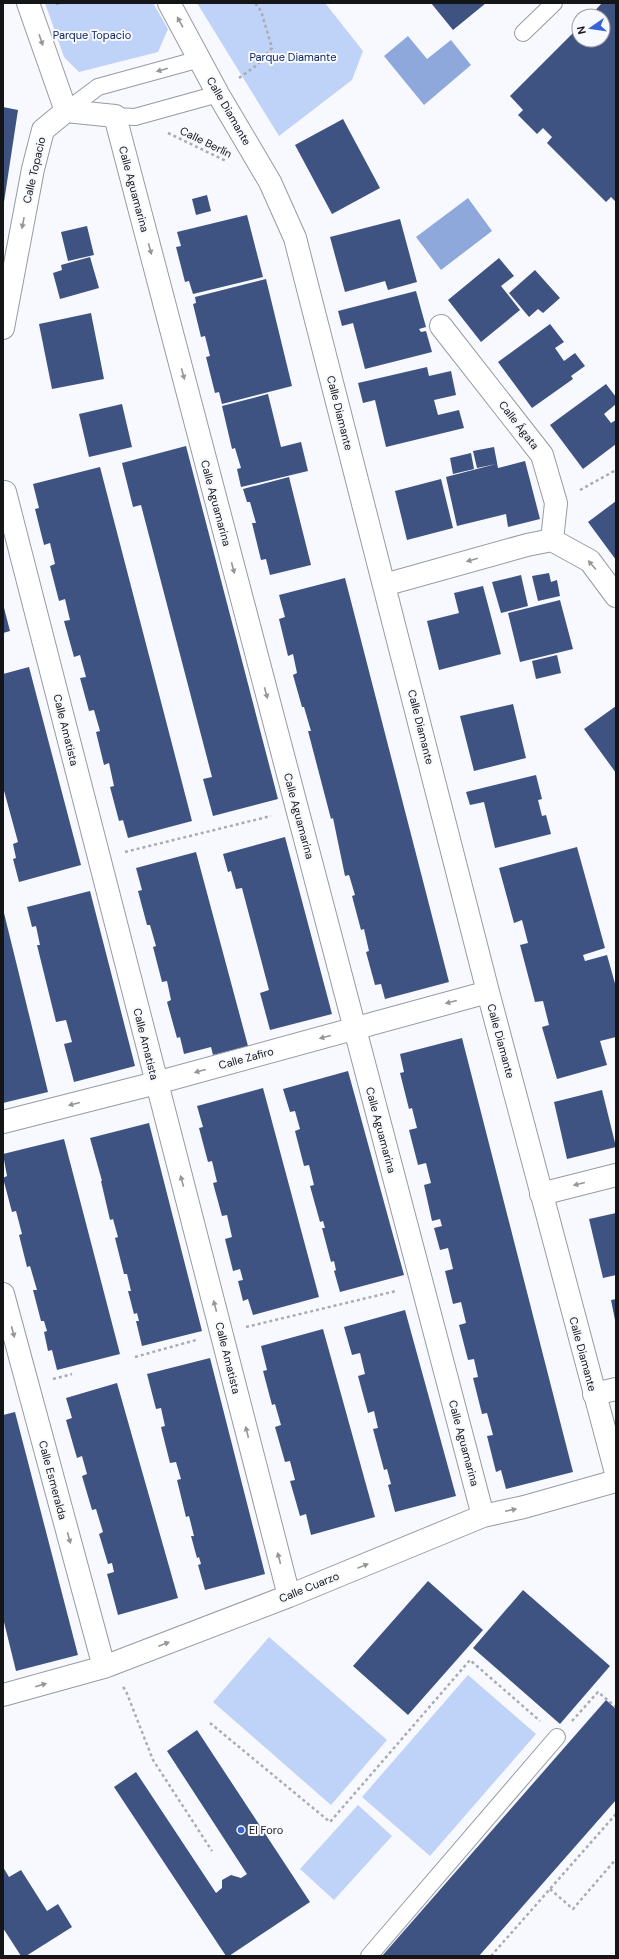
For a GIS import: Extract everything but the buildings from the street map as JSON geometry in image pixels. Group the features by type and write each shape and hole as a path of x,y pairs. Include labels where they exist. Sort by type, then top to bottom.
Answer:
{"street":[{"path":"28,3 66,111 125,116"},
{"name":"Calle Diamante","path":"169,3 218,94 270,182 295,238 488,992 616,1473"},
{"name":"Calle Topacio","path":"3,328 33,168 43,130 66,111"},
{"name":"Calle Aguamarina","path":"125,116 297,809 483,1516"},
{"name":"Calle Ágata","path":"441,326 542,455 556,503 552,540"},
{"name":"Calle Amatista","path":"4,492 222,1333 288,1596"},
{"path":"384,585 527,545 552,540 590,561 616,596"},
{"name":"Calle Zafiro","path":"3,1122 156,1083 488,992"},
{"path":"541,1194 616,1175"},
{"name":"Calle Esmeralda","path":"3,1294 104,1666"},
{"path":"594,1394 616,1389"},
{"name":"Calle Cuarzo","path":"3,1695 104,1666 288,1596 483,1516 524,1508 616,1481"}],"lane":[{"path":"523,33 554,3"},
{"path":"66,111 98,87 200,59"},
{"path":"125,116 218,94"},
{"path":"369,1956 557,1737"}],"path":[{"path":"218,94 257,65 272,48 261,11 255,3"},
{"name":"Calle Berlín","path":"125,116 227,161"},
{"path":"556,503 616,470"},
{"path":"99,858 297,809"},
{"path":"135,1357 222,1333 422,1285"},
{"path":"210,1722 330,1822 470,1660 557,1737 598,1692 616,1707"},
{"path":"104,1666 126,1690 153,1760 212,1851"},
{"path":"491,1956 616,1814"},
{"path":"550,1890 573,1909 616,1859"}],"green space":[{"name":"Parque Topacio","path":"45,3 153,3 168,29 158,52 79,72 64,57"},
{"name":"Parque Diamante","path":"197,3 325,3 363,51 352,80 279,136"},
{"path":"269,1637 387,1740 331,1805 213,1702"},
{"path":"468,1675 536,1734 430,1856 362,1797"},
{"path":"358,1805 392,1836 334,1900 300,1869"}],"shaded area":[{"path":"408,36 427,59 451,40 471,65 424,105 384,56"},
{"path":"468,198 492,231 441,270 416,237"}],"place":[{"name":"El Foro","path":"241,1830"}]}
